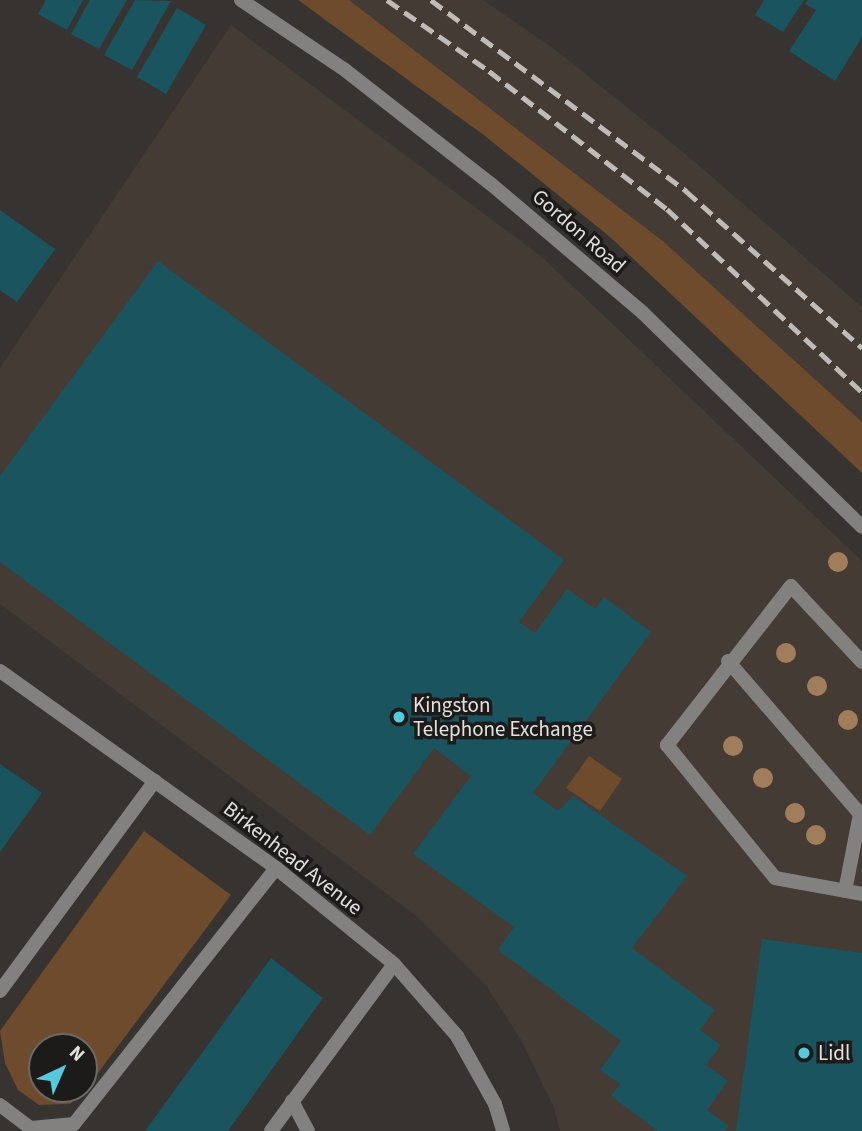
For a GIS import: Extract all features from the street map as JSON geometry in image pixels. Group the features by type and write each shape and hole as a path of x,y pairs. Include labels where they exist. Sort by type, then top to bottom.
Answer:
{"street":[{"name":"Gordon Road","path":"240,0 345,70 532,218 643,313 862,527"},
{"path":"862,662 790,586 728,661 667,744 775,878 862,894"},
{"path":"728,661 860,814 845,891"},
{"name":"Birkenhead Avenue","path":"0,671 276,868 394,964 457,1036 477,1067 502,1128"},
{"path":"0,991 155,781"},
{"path":"0,1105 31,1128 74,1124 276,868"},
{"path":"271,1131 394,964"},
{"path":"292,1101 308,1131"}],"shaded area":[{"path":"298,0 349,0 664,242 862,422 862,473 610,237 485,136"},
{"path":"349,0 483,0 553,48 689,157 862,307 862,422 664,242"},
{"path":"231,25 542,257 862,561 862,1131 560,1131 554,1107 521,1040 487,987 415,915 0,604 0,368"},
{"path":"589,756 622,779 600,811 566,788"},
{"path":"144,831 231,895 98,1073 98,1033 28,1033 28,1097 18,1090 5,1063 0,1031"},
{"path":"36,1103 71,1103 70,1104"}],"building":[{"path":"46,0 83,0 67,30 38,14"},
{"path":"90,0 127,0 99,49 71,34"},
{"path":"135,0 171,1 132,70 104,55"},
{"path":"764,0 804,0 783,32 755,15"},
{"path":"808,0 862,0 862,37 835,81 789,51 816,10 805,4"},
{"path":"177,8 206,25 166,94 137,77"},
{"path":"0,210 55,249 17,302 0,290"},
{"name":"Kingston Telephone Exchange","path":"158,261 564,560 519,622 535,633 567,589 595,609 604,597 651,632 533,793 558,811 573,796 687,876 632,948 715,1010 700,1030 721,1045 706,1065 728,1081 707,1110 729,1126 725,1131 658,1131 611,1096 620,1084 600,1070 621,1041 498,950 514,927 413,854 471,776 434,748 370,835 0,562 0,476"},
{"path":"0,764 42,793 0,852"},
{"name":"Lidl","path":"762,939 862,953 862,1131 736,1131"},
{"path":"271,958 323,998 228,1131 145,1131"}],"railway":[{"path":"387,0 489,71 667,209 862,392"},
{"path":"431,0 686,191 862,348"}],"place":[{"name":"Kingston Telephone Exchange","path":"399,717"},
{"name":"Lidl","path":"804,1053"}]}
